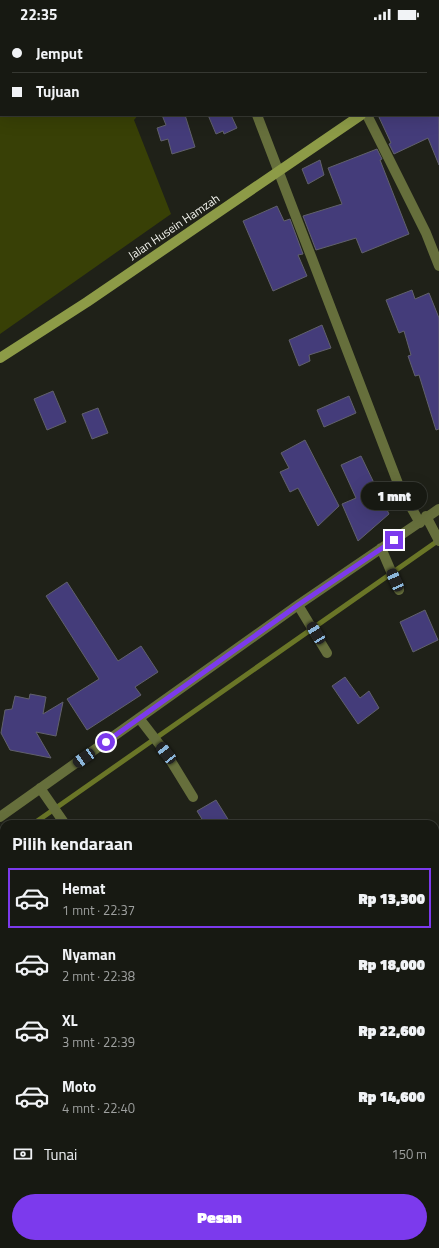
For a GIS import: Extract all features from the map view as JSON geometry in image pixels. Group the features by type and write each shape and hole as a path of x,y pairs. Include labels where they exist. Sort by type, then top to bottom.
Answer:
{"street":[{"path":"257,116 399,486 439,541"},
{"name":"Jalan Husein Hamzah","path":"0,358 87,302 360,116"},
{"path":"368,116 426,233 439,266"},
{"path":"0,817 40,788 142,722 300,608 425,522 439,509"},
{"path":"382,551 399,590"},
{"path":"300,608 325,648"},
{"path":"142,722 166,753 193,797"},
{"path":"40,788 62,820"}],"green space":[{"path":"0,116 137,116 134,120 171,214 0,334"}],"building":[{"path":"162,116 185,116 195,147 172,154 168,139 161,141 157,128 166,125"},
{"path":"208,116 231,116 237,128 224,134 223,131 216,134"},
{"path":"378,116 439,116 439,165 428,138 394,154 389,144 391,143"},
{"path":"377,149 409,234 362,253 356,238 316,250 303,216 342,204 328,168"},
{"path":"320,160 324,175 308,184 302,169"},
{"path":"277,206 284,221 290,219 303,254 298,255 307,276 273,291 243,221"},
{"path":"412,290 415,299 429,293 439,318 439,429 436,430 419,375 415,376 408,356 411,355 404,331 399,333 386,300"},
{"path":"322,325 331,348 309,355 310,361 299,366 289,340"},
{"path":"53,391 66,422 47,430 34,399"},
{"path":"349,396 356,413 324,427 317,410"},
{"path":"98,408 108,433 92,439 82,414"},
{"path":"305,440 339,506 318,526 298,488 290,492 280,472 289,468 281,453"},
{"path":"361,456 389,514 358,541 342,504 356,498 341,465"},
{"path":"67,582 118,661 141,646 158,672 135,687 141,695 87,730 67,699 99,679 46,596"},
{"path":"425,610 438,640 413,652 400,622"},
{"path":"345,677 360,698 369,691 379,708 358,724 332,686"},
{"path":"30,694 46,697 43,714 63,702 56,736 36,732 51,758 10,750 1,733 5,710 12,709 15,696 29,699"},
{"path":"216,800 228,820 203,820 197,811"}],"waterway":[{"path":"39,820 439,540"}],"route":[{"path":"106,742 298,605 394,540"}]}
